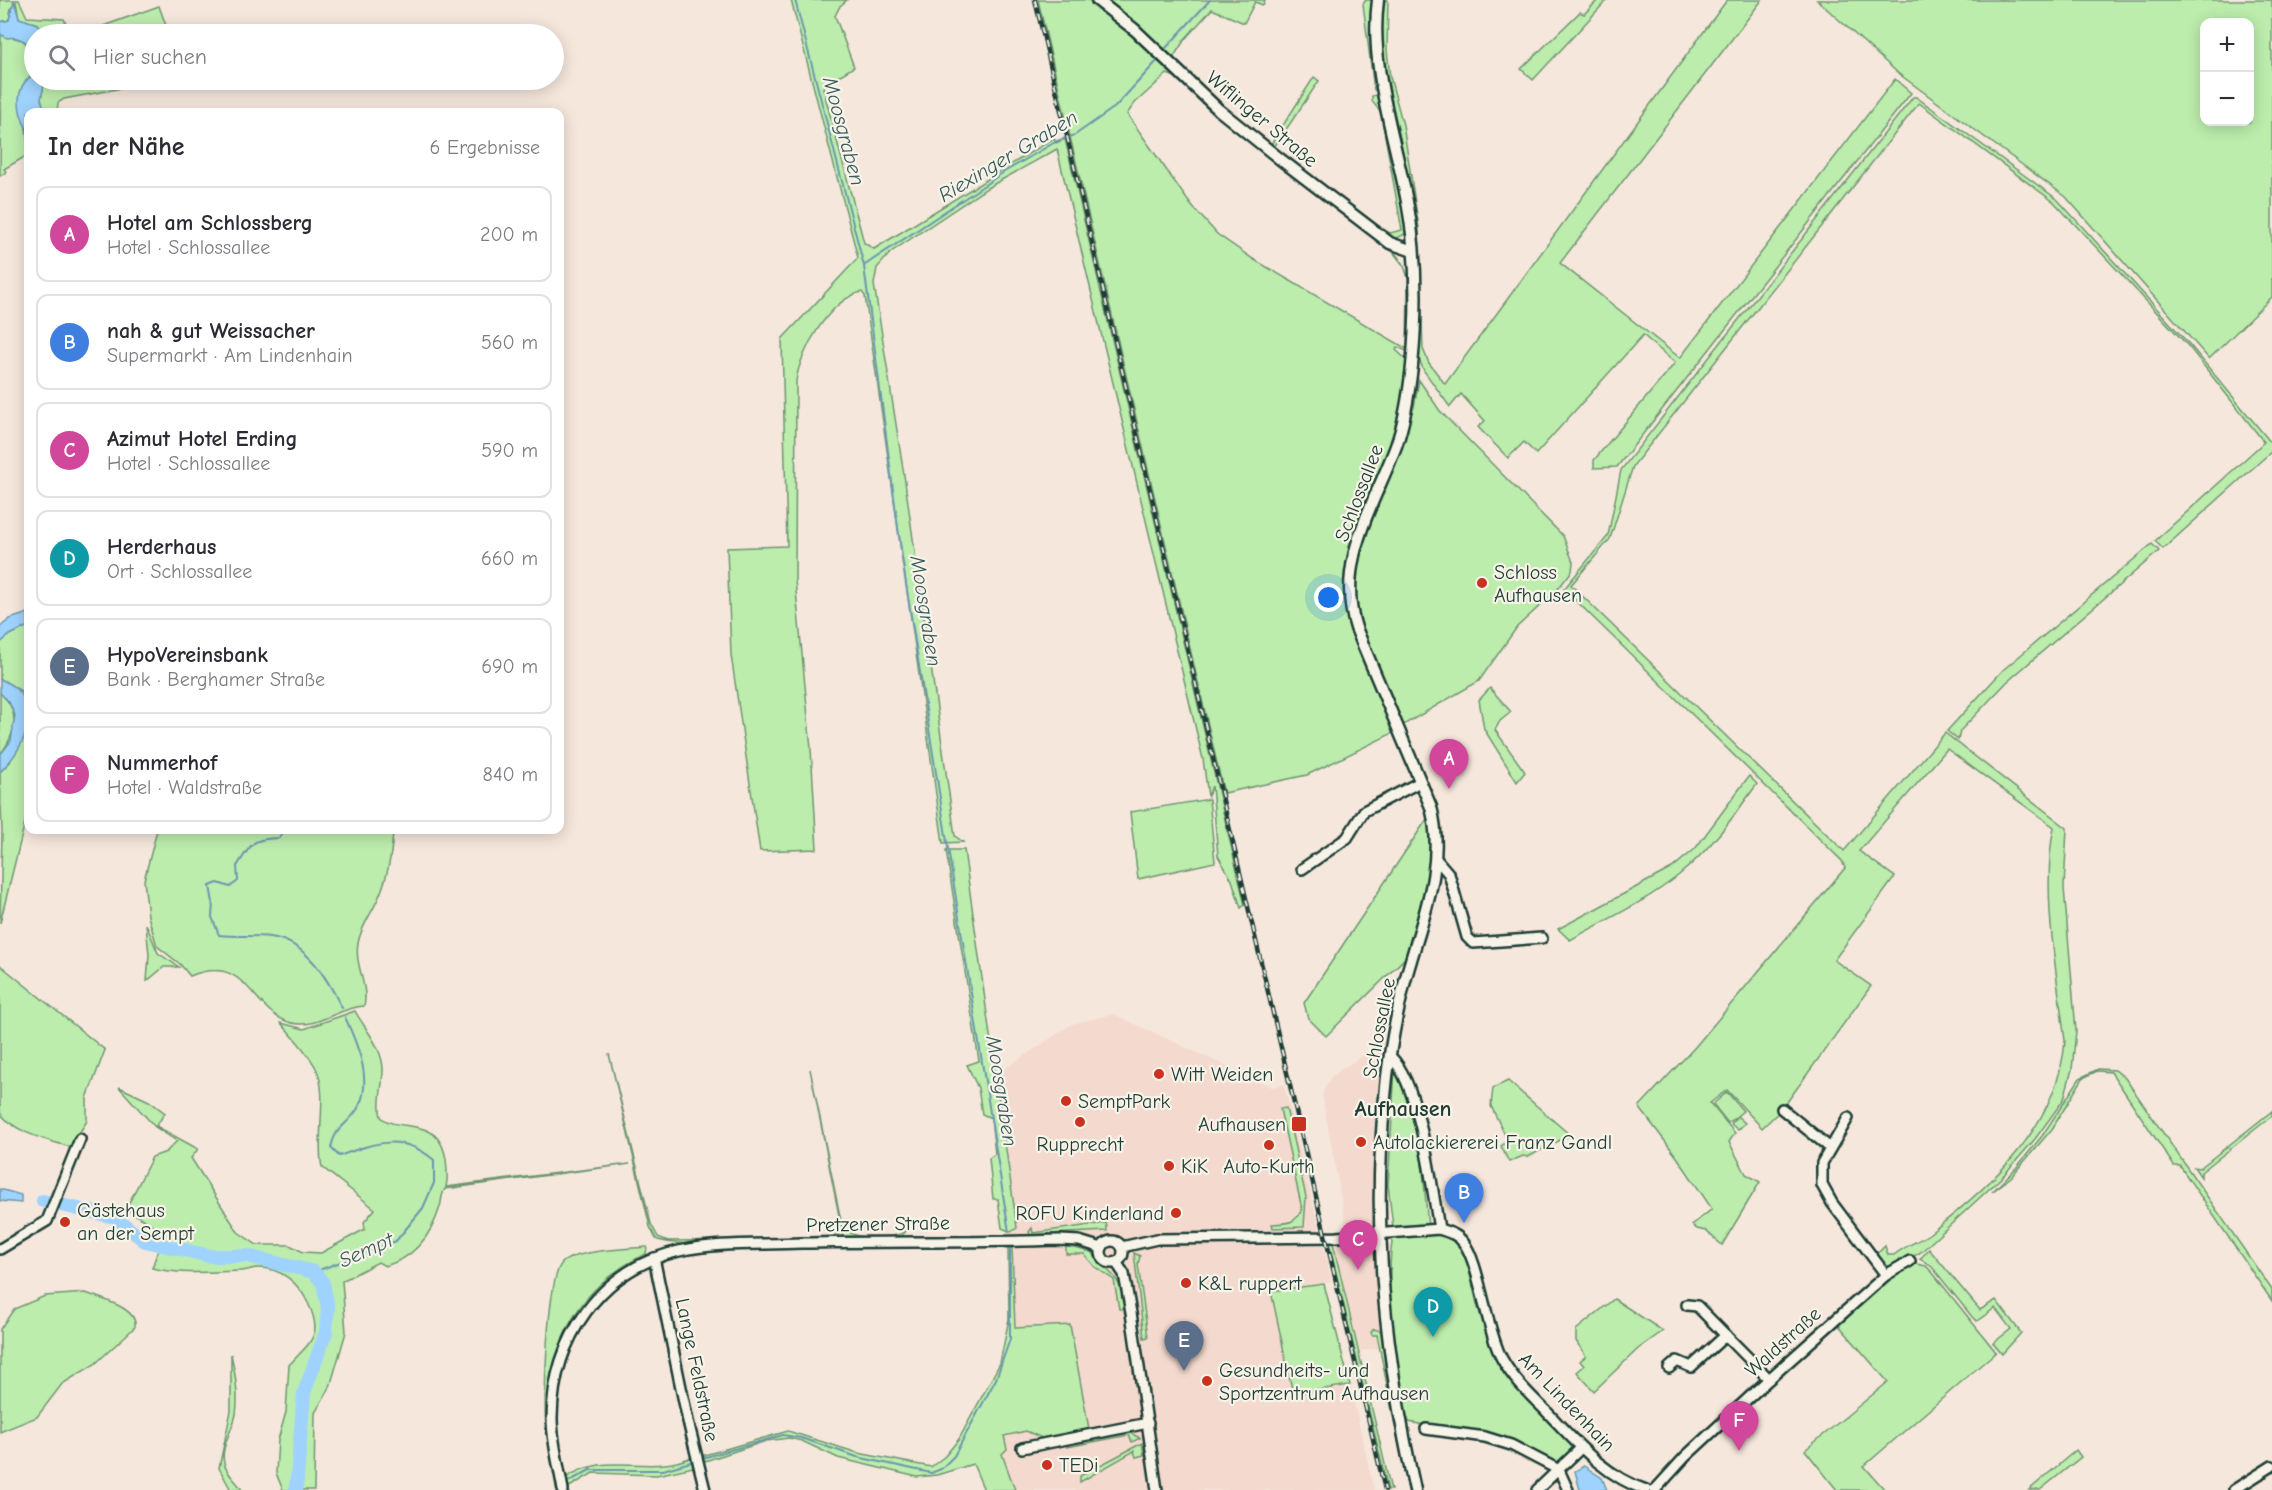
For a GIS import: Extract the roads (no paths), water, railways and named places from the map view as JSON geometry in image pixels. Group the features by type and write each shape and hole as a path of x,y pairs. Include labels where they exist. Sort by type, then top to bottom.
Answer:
{"main road":[{"name":"Wiflinger Straße","path":"1097,0 1142,36 1219,110 1280,159 1390,243 1413,252"},
{"name":"Schlossallee","path":"1378,0 1376,34 1380,64 1408,208 1413,252 1412,364 1406,410 1396,446 1358,538 1351,572 1350,597 1356,628 1434,820 1437,860 1428,903 1404,986 1390,1057 1379,1171 1380,1234 1389,1353 1415,1490"}],"street":[{"path":"1302,869 1347,838 1364,811 1420,782"},
{"name":"Schlossallee","path":"1437,860 1449,874 1467,937 1473,943 1542,938"},
{"path":"1380,1234 1439,1229 1424,1148 1407,1084 1399,1066 1390,1057"},
{"path":"1782,1109 1829,1147"},
{"path":"1848,1118 1829,1147 1822,1163 1821,1177 1824,1190 1886,1275"},
{"path":"0,1250 43,1226 50,1216 80,1139"},
{"name":"Am Lindenhain","path":"1439,1229 1454,1234 1464,1242 1470,1254 1486,1319 1499,1354 1510,1373 1581,1448 1628,1484 1646,1490"},
{"name":"Pretzener Straße","path":"563,1490 552,1418 558,1369 567,1342 577,1322 599,1294 623,1275 654,1258 693,1248 842,1242 1060,1240 1079,1241 1102,1248 1113,1241 1122,1247 1157,1239 1380,1234"},
{"path":"1116,1262 1122,1257 1122,1247"},
{"path":"1102,1248 1105,1260 1116,1262 1124,1274 1157,1490"},
{"name":"Lange Feldstraße","path":"654,1258 705,1490"},
{"name":"Waldstraße","path":"1655,1490 1685,1457 1769,1379 1886,1275 1910,1261"},
{"path":"1688,1305 1697,1306 1769,1379"},
{"path":"1669,1368 1677,1361 1691,1368 1726,1335"},
{"path":"1022,1448 1148,1423"},
{"path":"1426,1429 1502,1442 1559,1470 1568,1490"},
{"path":"1537,1490 1581,1448"},
{"path":"2234,1490 2272,1466"}],"water":[{"path":"14,1 19,18 37,24 24,24 24,41 7,38 0,34 0,22 9,20"},
{"path":"24,84 24,90 43,90 41,99 44,108 24,108 24,124 19,100"},
{"path":"24,614 24,628 0,643 0,627 10,619"},
{"path":"0,679 14,687 23,698 24,737 19,748 0,772 0,755 11,741 15,715 9,702 0,693"},
{"path":"0,1189 21,1195 21,1203 0,1201"},
{"path":"1584,1466 1602,1478 1607,1490 1580,1490 1575,1471"}],"waterway":[{"name":"Moosgraben","path":"795,0 864,266 902,559 1009,1232"},
{"name":"Riexinger Graben","path":"1166,48 1210,0"},
{"name":"Riexinger Graben","path":"865,265 1004,172 1057,141 1075,135 1115,107 1158,60"},
{"name":"Sempt","path":"282,834 279,838 257,841 250,847 237,866 238,881 230,887 218,883 210,886 213,903 212,917 219,935 270,937 283,940 305,953 322,973 342,1008"},
{"name":"Sempt","path":"314,1272 396,1241 423,1208 434,1183 434,1160 411,1146 400,1143 377,1144 339,1156 331,1148 337,1132 354,1114 364,1091 363,1066 345,1017"},
{"name":"Sempt","path":"43,1201 114,1217 145,1241 210,1256 247,1256 314,1272 323,1283 328,1308 326,1332 304,1393 296,1490"},
{"name":"Moosgraben","path":"699,1459 783,1435 801,1438 857,1457 931,1473 941,1469 954,1456 996,1379 1010,1339 1010,1250"},
{"name":"Moosgraben","path":"570,1481 590,1470 663,1470 694,1461"}],"railway":[{"path":"1035,0 1385,1490"}],"place":[{"name":"Schloss Aufhausen","path":"1482,583"},
{"name":"Hotel am Schlossberg","path":"1449,789"},
{"name":"Witt Weiden","path":"1159,1074"},
{"name":"SemptPark","path":"1066,1101"},
{"name":"Rupprecht","path":"1080,1122"},
{"name":"Aufhausen","path":"1299,1124"},
{"name":"Autolackiererei Franz Gandl","path":"1361,1142"},
{"name":"Auto-Kurth","path":"1269,1145"},
{"name":"KiK","path":"1169,1166"},
{"name":"ROFU Kinderland","path":"1176,1213"},
{"name":"Gästehaus an der Sempt","path":"65,1222"},
{"name":"nah & gut Weissacher","path":"1464,1223"},
{"name":"Azimut Hotel Erding","path":"1358,1270"},
{"name":"K&L ruppert","path":"1186,1283"},
{"name":"Herderhaus","path":"1433,1337"},
{"name":"HypoVereinsbank","path":"1184,1371"},
{"name":"Gesundheits- und Sportzentrum Aufhausen","path":"1207,1381"},
{"name":"Nummerhof","path":"1739,1451"},
{"name":"TEDi","path":"1047,1465"}],"district":[{"name":"Aufhausen","path":"1403,1109"}]}
